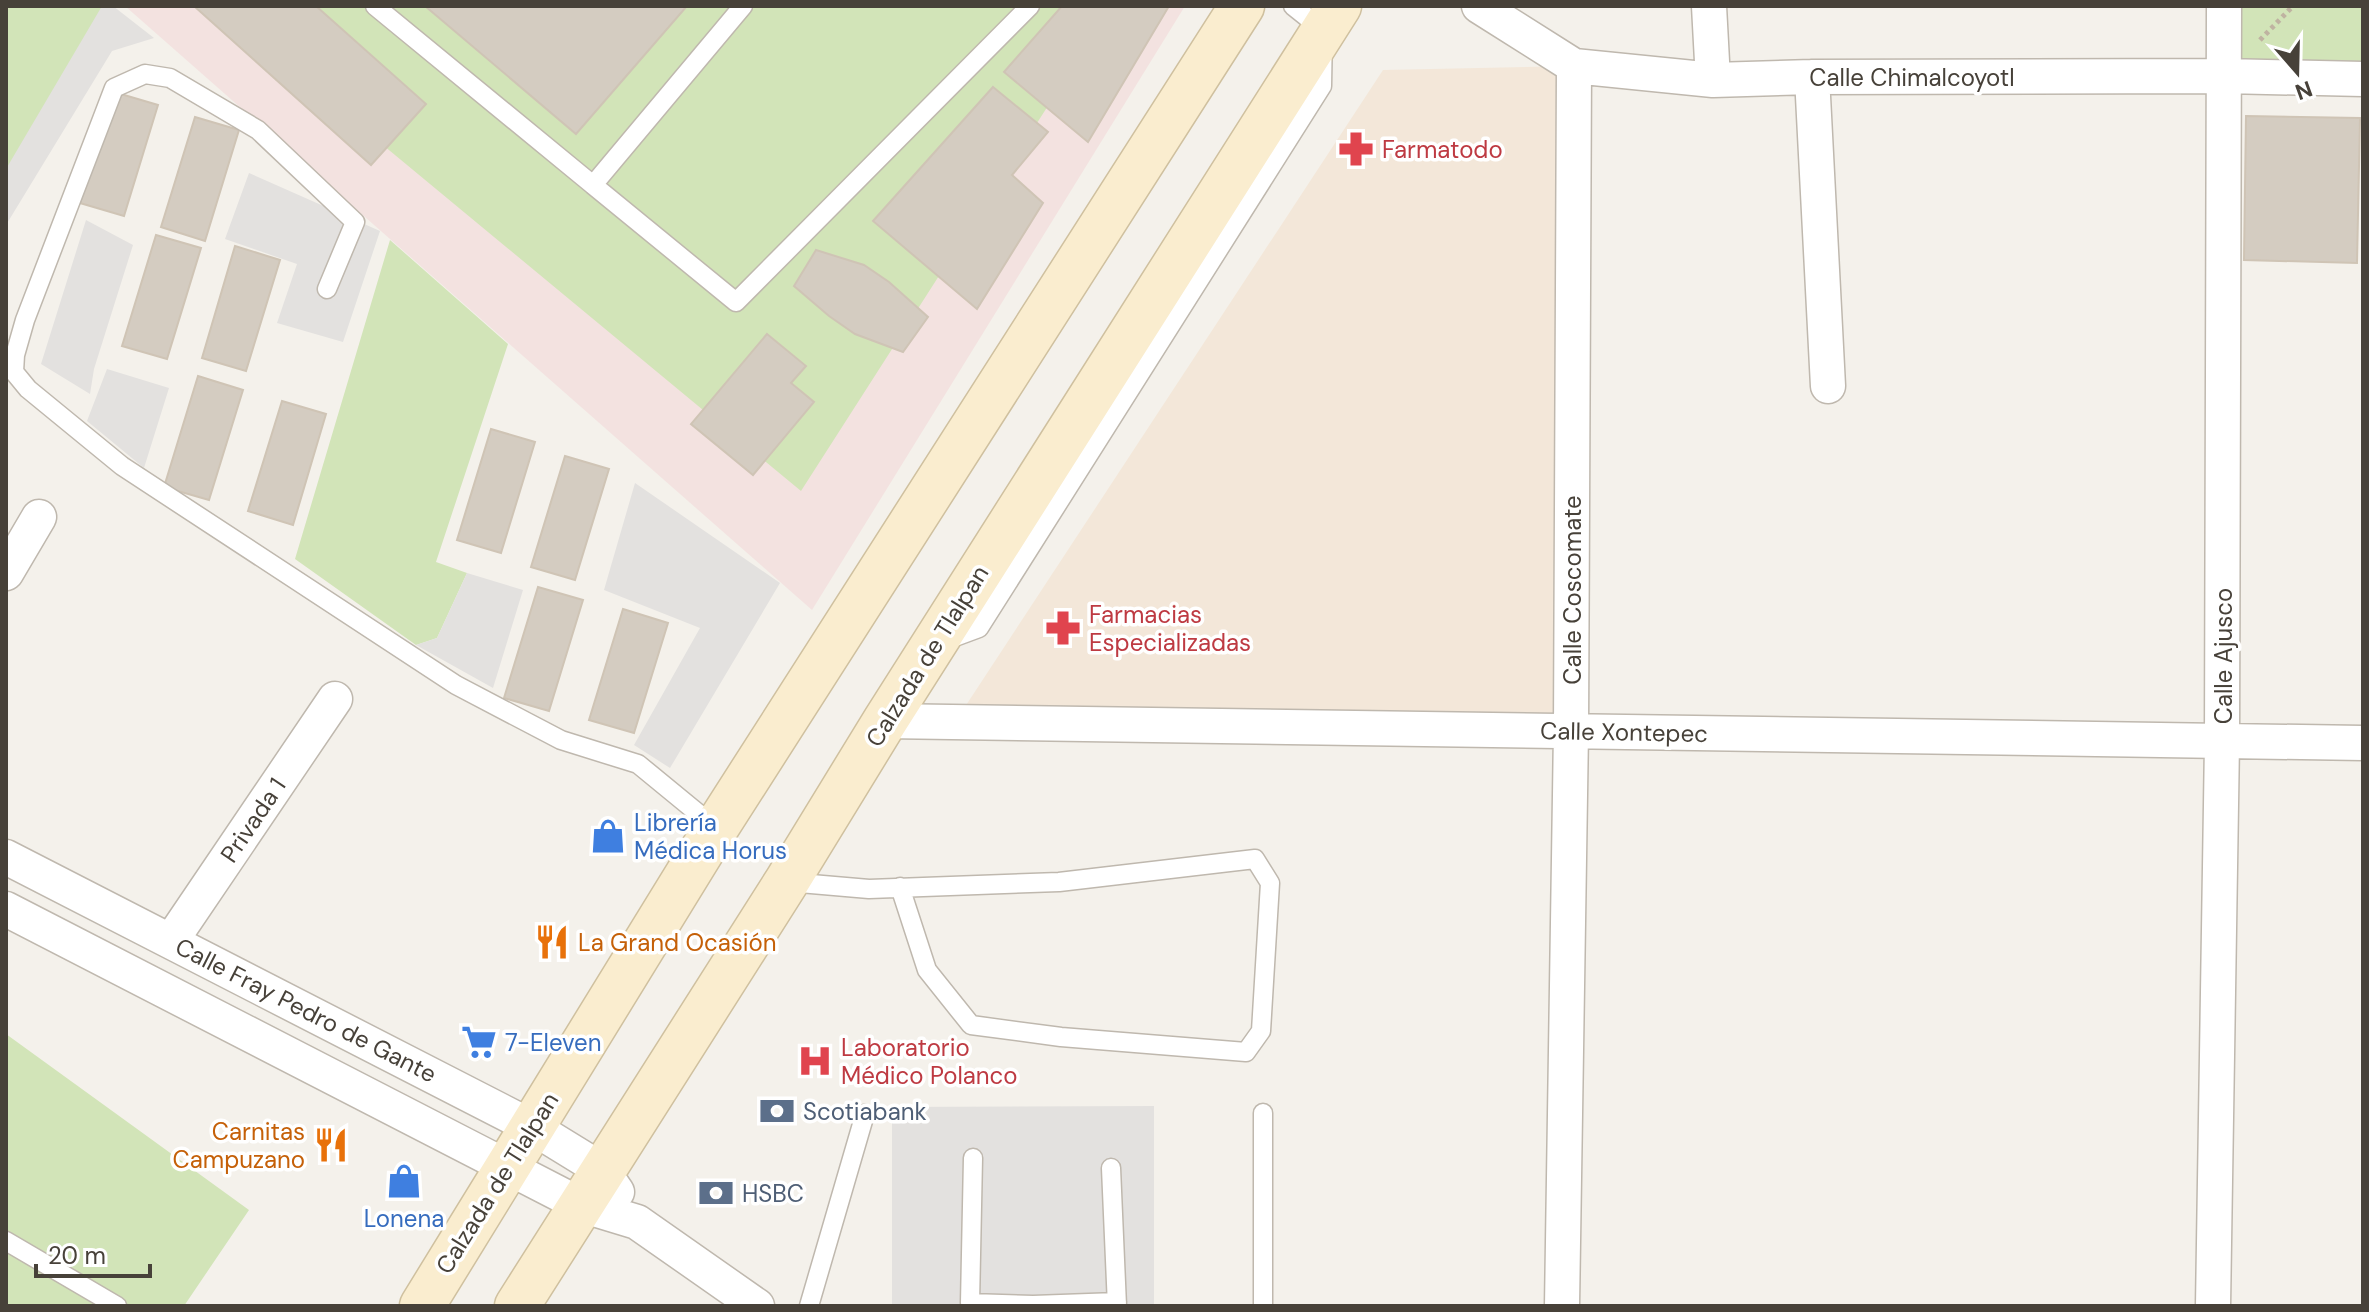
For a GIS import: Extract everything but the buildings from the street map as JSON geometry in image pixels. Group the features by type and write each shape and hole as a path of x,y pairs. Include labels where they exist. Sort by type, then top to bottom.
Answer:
{"main road":[{"name":"Calzada de Tlalpan","path":"422,1306 716,828 1242,6"},
{"name":"Calzada de Tlalpan","path":"517,1306 934,645 1318,14"}],"street":[{"name":"Calle Chimalcoyotl","path":"1479,6 1574,66 1713,80 2224,76 2363,79"},
{"path":"1709,6 1713,80"},
{"name":"Calle Ajusco","path":"2213,1306 2222,742 2224,6"},
{"name":"Calle Coscomate","path":"1562,1306 1571,731 1574,66"},
{"path":"1812,77 1828,386"},
{"path":"6,573 39,517"},
{"name":"Privada 1","path":"171,941 335,699"},
{"name":"Calle Xontepec","path":"885,721 2363,743"},
{"name":"Calle Fray Pedro de Gante","path":"6,857 532,1127 592,1188"},
{"name":"Calle Fray Pedro de Gante","path":"6,909 508,1167 592,1188"},
{"path":"592,1188 757,1306"}],"lane":[{"path":"375,6 736,302 1030,6"},
{"path":"593,185 743,6"},
{"path":"327,289 355,222 258,130 170,78 145,74 114,88 25,320 15,355 14,372 28,389 122,466 456,685 561,740 638,764 716,828"},
{"path":"787,881 869,889 900,887 1059,882 1255,859 1270,883 1261,1031 1246,1052 1061,1037 971,1025 927,970 900,887"},
{"path":"1263,1113 1263,1306"},
{"path":"809,1306 865,1114"},
{"path":"973,1158 970,1303 1117,1304 1111,1168"},
{"path":"6,1241 117,1306"}],"shaded area":[{"path":"102,6 113,6 154,38 112,51 6,225 6,169"},
{"path":"125,6 1185,6 812,610"},
{"path":"1574,66 1571,731 955,722 1383,70"},
{"path":"249,173 380,231 343,342 277,323 297,264 225,239"},
{"path":"86,220 133,245 94,369 90,394 41,364"},
{"path":"107,369 169,388 144,468 87,421"},
{"path":"635,483 780,583 670,768 634,745 700,628 604,590"},
{"path":"467,573 523,590 493,688 416,645 437,638"},
{"path":"1154,1106 1154,1306 892,1306 892,1107"}],"green space":[{"path":"6,6 103,6 6,186"},
{"path":"215,6 1112,6 801,491"},
{"path":"2224,6 2363,6 2363,78 2224,76"},
{"path":"390,240 508,344 436,562 467,573 437,638 416,645 295,559"},
{"path":"6,1034 249,1210 184,1306 6,1306"}],"place":[{"name":"Farmatodo","path":"1356,149"},
{"name":"Farmacias Especializadas","path":"1063,628"},
{"name":"Librería Médica Horus","path":"608,836"},
{"name":"La Grand Ocasión","path":"552,942"},
{"name":"7-Eleven","path":"479,1042"},
{"name":"Laboratorio Médico Polanco","path":"815,1061"},
{"name":"Scotiabank","path":"777,1111"},
{"name":"Carnitas Campuzano","path":"331,1145"},
{"name":"Lonena","path":"404,1181"},
{"name":"HSBC","path":"716,1193"}]}
